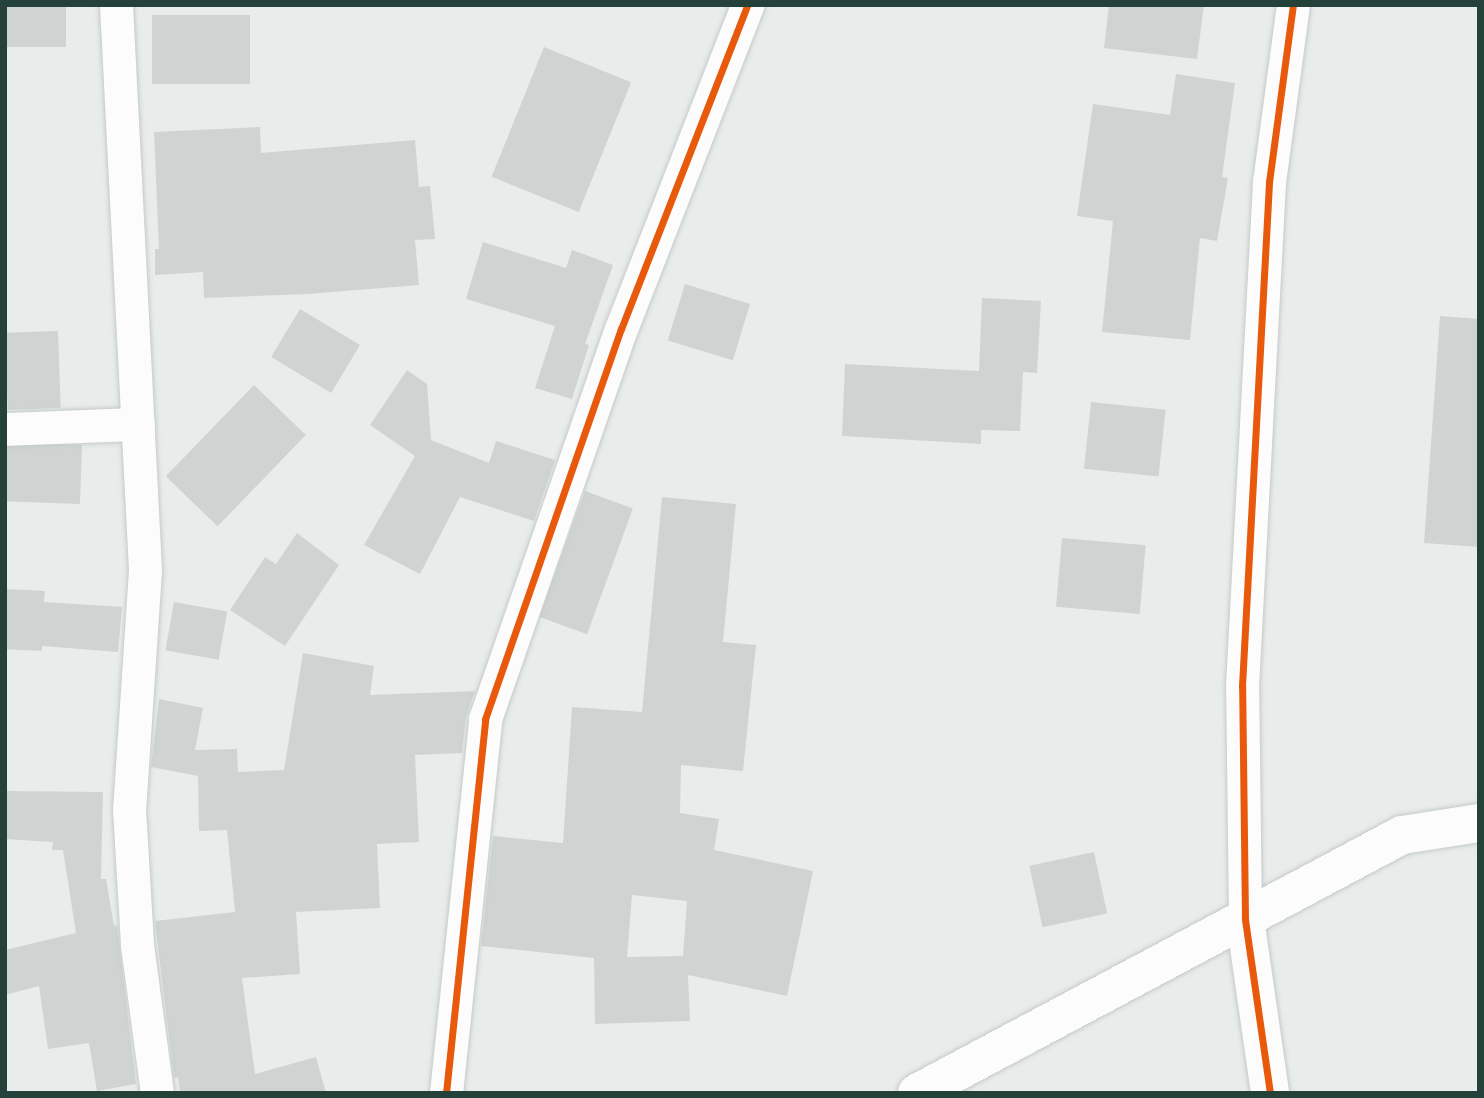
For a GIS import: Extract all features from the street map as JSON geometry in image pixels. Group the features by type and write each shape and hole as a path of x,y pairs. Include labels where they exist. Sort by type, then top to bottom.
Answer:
{"street":[{"path":"116,5 145,570 129,809 137,945 158,1093"},
{"path":"446,1093 485,719 621,329 747,5"},
{"path":"1270,1093 1245,919 1243,659 1269,182 1293,5"},
{"path":"5,429 138,424"},
{"path":"921,1092 1402,835 1479,823"}],"building":[{"path":"5,5 66,5 66,47 5,47"},
{"path":"1109,5 1204,5 1197,59 1104,48"},
{"path":"152,15 250,15 250,84 152,84"},
{"path":"544,47 631,82 579,212 492,177"},
{"path":"1176,74 1235,83 1222,177 1228,178 1217,241 1200,238 1190,340 1102,332 1113,221 1077,216 1093,104 1170,115"},
{"path":"260,127 261,153 415,140 419,187 430,186 435,239 415,240 419,285 308,294 204,298 203,272 155,275 155,249 159,249 154,132"},
{"path":"483,242 566,268 572,250 613,265 585,344 589,345 572,399 535,388 555,326 466,299"},
{"path":"685,284 750,304 733,360 668,340"},
{"path":"982,298 1041,301 1037,373 1023,372 1020,431 981,430 981,444 842,436 845,364 979,371"},
{"path":"300,309 360,345 331,393 271,357"},
{"path":"1440,316 1479,319 1479,547 1424,543"},
{"path":"58,331 61,408 8,410 5,333"},
{"path":"407,370 427,384 431,440 489,463 496,441 555,460 534,521 460,497 420,574 364,545 415,456 370,425"},
{"path":"254,385 306,435 218,526 166,476"},
{"path":"1091,402 1166,410 1159,476 1084,469"},
{"path":"5,442 82,445 80,504 5,501"},
{"path":"585,491 633,508 587,634 539,617"},
{"path":"662,497 736,504 723,642 756,645 743,771 681,765 680,813 719,819 714,850 813,871 787,996 688,975 690,1021 595,1024 594,958 481,946 493,836 563,843 572,707 642,712","holes":["632,895 687,901 683,956 627,957"]},
{"path":"297,533 339,565 285,646 230,610 265,557 276,564"},
{"path":"1062,538 1146,545 1140,614 1056,607"},
{"path":"5,589 45,591 44,602 122,607 118,652 42,646 42,651 5,649"},
{"path":"174,602 227,611 219,660 165,650"},
{"path":"303,653 374,666 370,695 475,691 466,717 462,753 415,755 419,842 377,844 380,908 296,912 300,974 242,978 255,1074 316,1057 326,1093 180,1093 178,1077 174,1078 155,921 235,912 227,830 199,831 198,776 151,767 159,699 203,708 195,750 237,749 238,772 284,770"},
{"path":"5,791 103,792 101,879 106,879 114,926 117,925 136,1084 97,1091 89,1043 48,1049 39,986 5,995 5,950 76,933 63,850 52,850 53,842 5,839"},
{"path":"1094,852 1107,914 1043,927 1029,866"}],"cycle path":[{"path":"446,1093 485,719 621,329 747,5"},
{"path":"1270,1093 1245,919 1242,686 1269,182 1293,5"}]}
